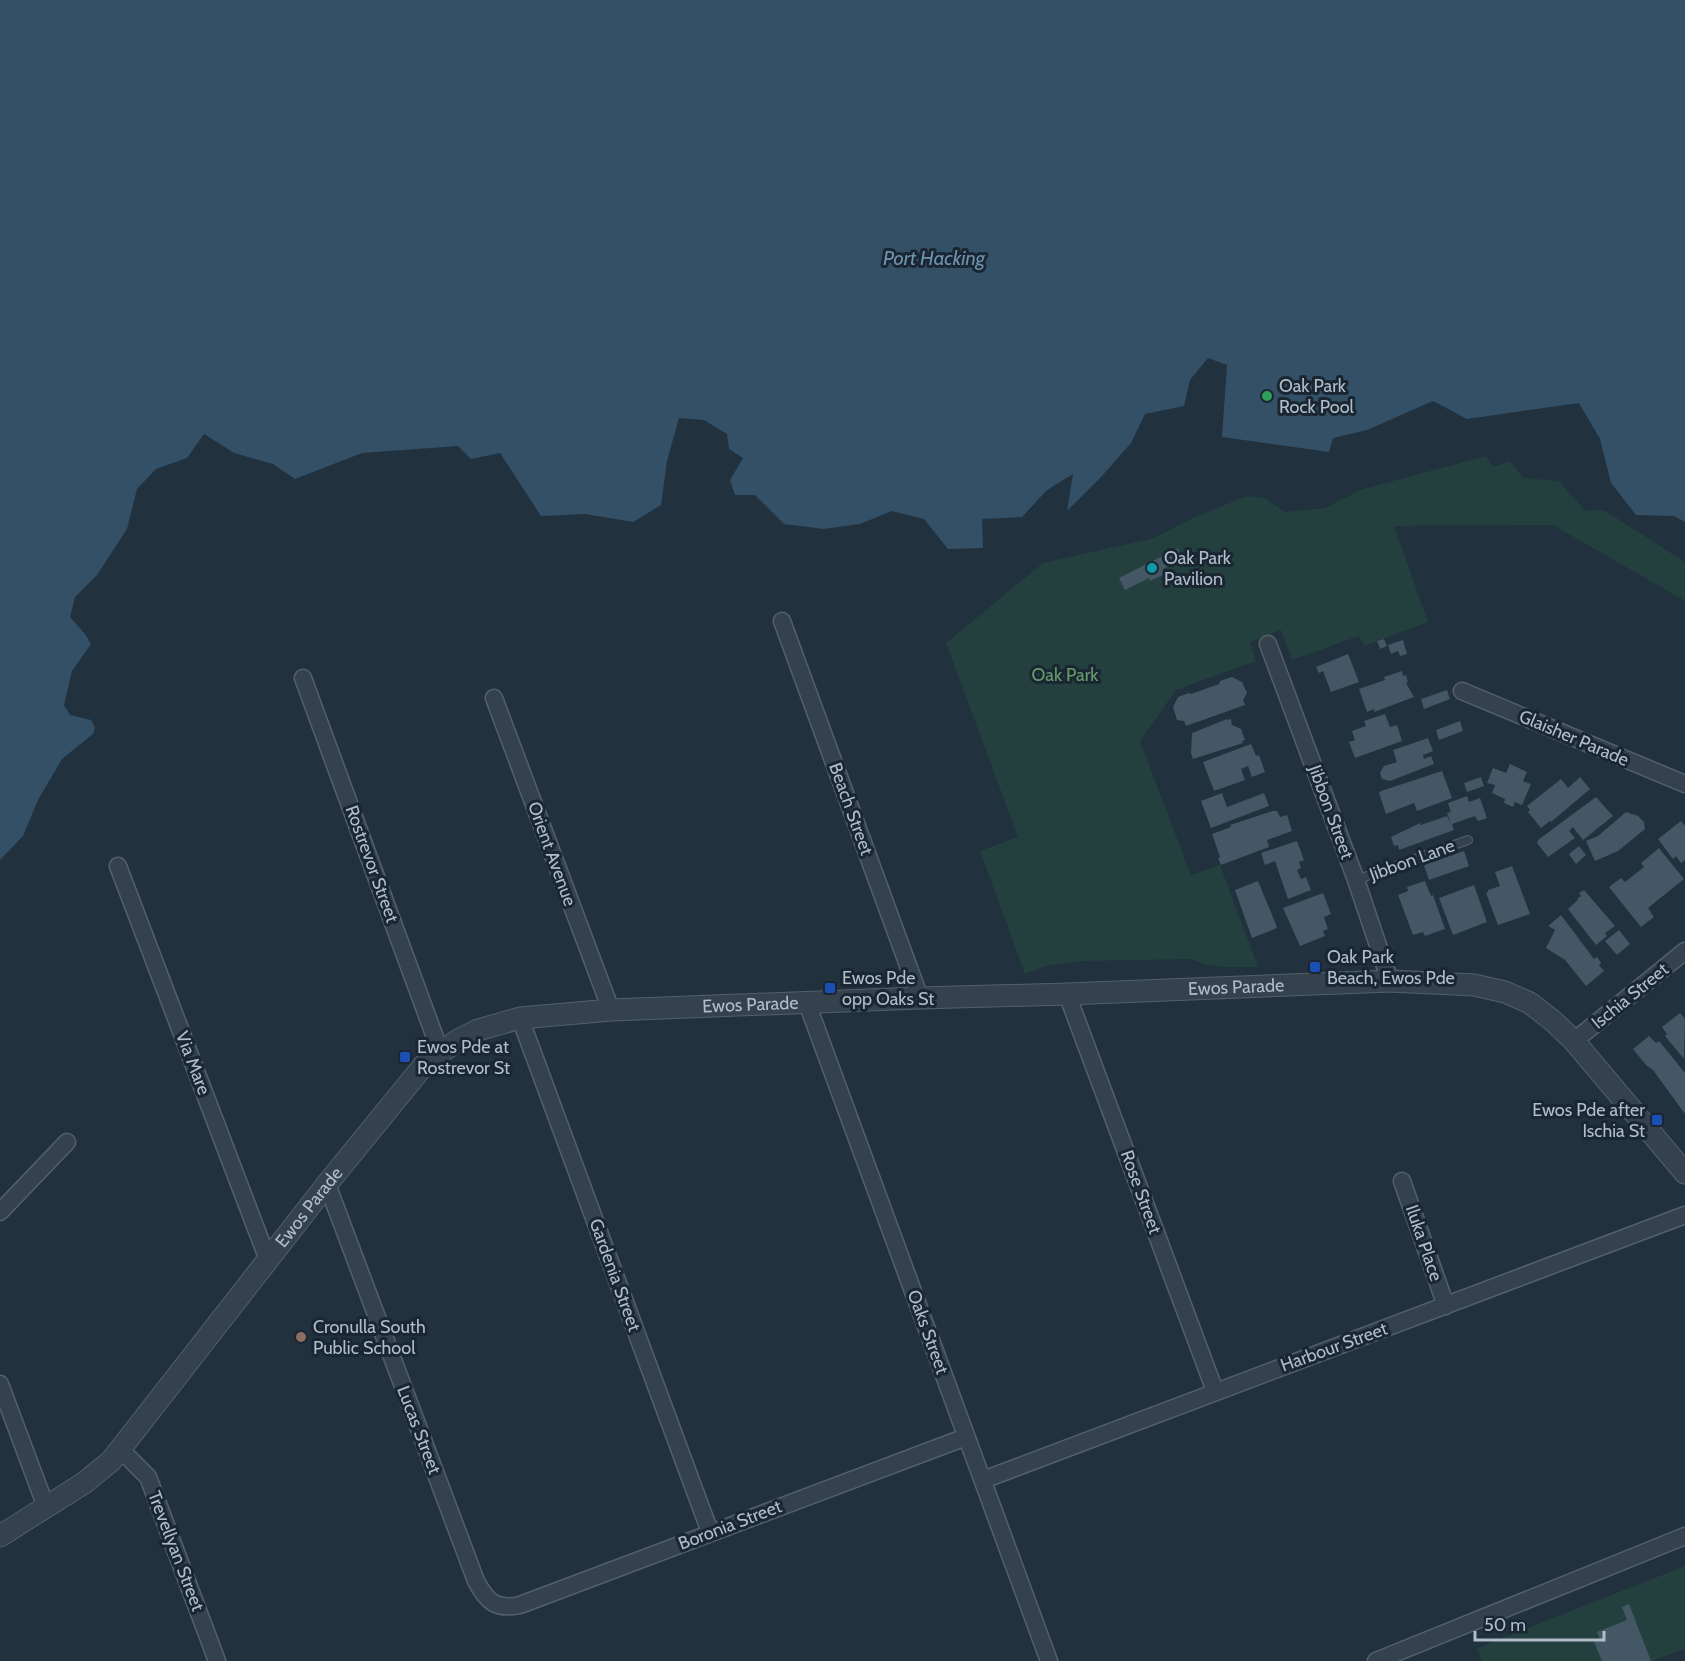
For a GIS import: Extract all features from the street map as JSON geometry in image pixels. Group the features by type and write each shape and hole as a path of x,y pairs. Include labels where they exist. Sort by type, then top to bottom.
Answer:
{"street":[{"name":"Beach Street","path":"782,621 920,998"},
{"name":"Jibbon Street","path":"1268,644 1356,880 1390,981"},
{"name":"Rostrevor Street","path":"303,678 440,1051"},
{"name":"Glaisher Parade","path":"1462,691 1685,784"},
{"name":"Orient Avenue","path":"494,698 611,1010"},
{"name":"Via Mare","path":"118,866 268,1260"},
{"name":"Ischia Street","path":"1574,1041 1685,951"},
{"name":"Ewos Parade","path":"0,1536 98,1473 121,1450 327,1184 411,1080 440,1051 478,1030 520,1018 611,1010 1390,981 1474,985 1505,992 1530,1003 1553,1020 1574,1041 1685,1173"},
{"name":"Rose Street","path":"1067,994 1215,1391"},
{"name":"Oaks Street","path":"807,1003 1049,1661"},
{"name":"Gardenia Street","path":"520,1018 710,1532"},
{"path":"0,1212 67,1142"},
{"name":"Iluka Place","path":"1402,1181 1446,1306"},
{"name":"Lucas Street","path":"327,1184 476,1581 483,1595 494,1604"},
{"name":"Harbour Street","path":"983,1480 1685,1215"},
{"path":"0,1384 46,1507"},
{"name":"Boronia Street","path":"494,1604 508,1607 520,1605 966,1437"},
{"name":"Trevellyan Street","path":"121,1450 141,1468 151,1483 217,1661"},
{"path":"1376,1661 1685,1536"}],"lane":[{"name":"Jibbon Lane","path":"1356,880 1468,840"}],"green space":[{"name":"Oak Park","path":"1486,456 1493,467 1510,461 1523,478 1559,481 1586,511 1604,510 1685,562 1685,601 1553,525 1394,526 1428,622 1364,646 1359,636 1292,660 1281,630 1250,642 1256,661 1176,690 1140,741 1191,875 1220,865 1258,967 1215,966 1191,959 1083,961 1049,965 1025,974 980,851 1018,837 946,643 1043,563 1154,538 1195,517 1247,496 1264,498 1285,512 1325,508 1363,489"},
{"path":"1685,1566 1685,1649 1653,1661 1482,1661 1477,1648"}],"water":[{"name":"Port Hacking","path":"0,0 1685,0 1685,522 1674,516 1636,515 1611,483 1600,439 1579,403 1467,419 1433,401 1367,430 1333,438 1329,452 1222,437 1227,365 1208,358 1190,380 1184,406 1145,414 1131,443 1067,511 1073,474 1047,490 1022,517 982,519 983,548 948,549 924,519 892,511 860,524 824,529 784,524 755,495 735,495 730,480 743,458 729,449 727,434 704,420 679,418 667,461 661,505 633,522 585,514 541,516 500,453 471,459 458,446 362,453 295,479 273,464 234,453 204,434 187,458 156,469 137,489 127,529 97,575 75,597 70,617 91,644 72,671 64,705 70,715 91,720 95,728 93,734 62,759 38,800 23,836 0,860"}],"building":[{"name":"Oak Park Pavilion","path":"1178,548 1183,558 1163,569 1165,574 1150,581 1149,578 1125,590 1119,578"},
{"path":"1384,639 1387,646 1380,649 1377,641"},
{"path":"1403,640 1407,654 1400,656 1398,651 1391,654 1388,645"},
{"path":"1348,654 1359,682 1331,692 1323,671 1319,673 1316,667"},
{"path":"1402,671 1403,676 1406,675 1408,682 1406,683 1414,697 1374,712 1374,709 1367,712 1359,689"},
{"path":"1232,677 1242,682 1247,693 1243,700 1245,705 1186,726 1184,721 1177,720 1173,707 1178,697 1219,684 1220,681"},
{"path":"1447,690 1450,699 1424,709 1421,699"},
{"path":"1385,714 1390,727 1397,725 1402,741 1355,758 1349,742 1355,740 1352,731 1366,726 1364,721"},
{"path":"1231,719 1232,725 1241,729 1245,740 1242,741 1243,743 1193,759 1192,733"},
{"path":"1460,721 1463,731 1439,740 1436,730"},
{"path":"1428,738 1433,751 1423,755 1424,759 1431,756 1434,764 1390,781 1382,779 1380,773 1384,766 1397,762 1393,750"},
{"path":"1251,744 1256,756 1259,755 1265,772 1252,777 1248,766 1241,769 1245,780 1214,791 1203,762"},
{"path":"1510,764 1527,772 1523,781 1531,784 1522,805 1515,802 1513,807 1504,803 1505,799 1492,793 1495,785 1487,783 1493,768 1506,773"},
{"path":"1442,771 1452,798 1417,811 1414,803 1386,814 1379,793 1381,791"},
{"path":"1481,777 1484,786 1467,792 1464,783"},
{"path":"1580,777 1590,789 1541,828 1528,812 1530,810 1527,806 1561,779 1568,788"},
{"path":"1222,793 1227,807 1264,793 1269,806 1211,828 1201,801"},
{"path":"1467,796 1469,802 1480,798 1487,818 1478,821 1475,816 1452,824 1454,830 1399,850 1398,845 1394,846 1391,837 1420,823 1421,825 1447,816 1451,824 1447,813 1451,812 1448,803"},
{"path":"1596,797 1613,816 1583,840 1573,827 1569,831 1575,838 1548,857 1537,843 1538,840"},
{"path":"1277,811 1280,817 1287,815 1292,831 1267,840 1269,847 1221,865 1212,834 1231,827 1230,825"},
{"path":"1626,812 1638,816 1644,822 1645,829 1618,851 1595,861 1586,841 1598,836"},
{"path":"1681,821 1685,826 1685,860 1681,863 1676,856 1673,859 1658,839"},
{"path":"1297,841 1304,860 1299,862 1301,868 1297,870 1301,879 1306,877 1311,890 1288,899 1275,861 1265,865 1261,853"},
{"path":"1579,846 1586,855 1576,864 1569,854"},
{"path":"1659,848 1684,879 1648,908 1654,917 1641,927 1609,887 1621,878 1625,882 1644,867 1641,863"},
{"path":"1464,851 1469,866 1429,880 1424,865"},
{"path":"1512,866 1530,914 1498,925 1486,893 1500,886 1495,872"},
{"path":"1258,881 1277,927 1252,938 1235,890"},
{"path":"1425,881 1431,896 1433,895 1445,929 1425,936 1423,932 1413,935 1398,895 1408,891 1407,887"},
{"path":"1474,885 1487,922 1453,935 1439,898"},
{"path":"1584,890 1615,926 1605,933 1607,936 1596,945 1568,909 1581,896 1579,893"},
{"path":"1323,893 1331,914 1324,917 1328,929 1323,931 1325,936 1300,946 1283,908"},
{"path":"1561,915 1594,959 1597,957 1604,971 1586,986 1565,960 1546,948 1555,930 1548,926"},
{"path":"1619,930 1630,944 1617,955 1605,941"},
{"path":"1680,1013 1685,1019 1684,1059 1665,1036 1667,1034 1662,1027"},
{"path":"1649,1036 1656,1043 1659,1041 1685,1073 1685,1114 1653,1070 1633,1049"},
{"path":"1629,1604 1651,1661 1602,1661 1594,1642 1600,1639 1597,1632 1627,1620 1622,1607"}],"place":[{"name":"Oak Park Rock Pool","path":"1267,396"},
{"name":"Oak Park Pavilion","path":"1152,568"},
{"name":"Oak Park Beach, Ewos Pde","path":"1315,967"},
{"name":"Ewos Pde opp Oaks St","path":"830,988"},
{"name":"Ewos Pde at Rostrevor St","path":"405,1057"},
{"name":"Ewos Pde after Ischia St","path":"1657,1120"},
{"name":"Cronulla South Public School","path":"301,1337"}]}
